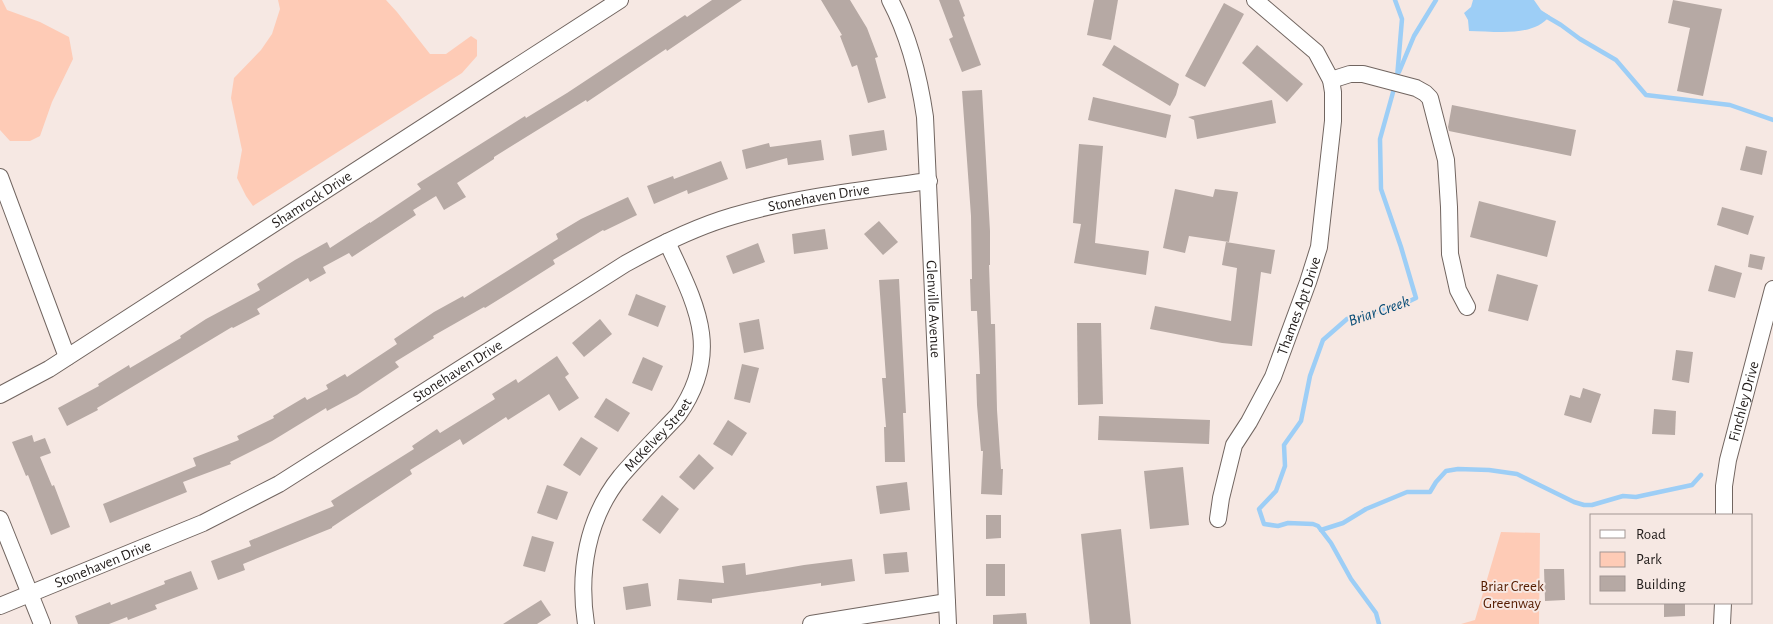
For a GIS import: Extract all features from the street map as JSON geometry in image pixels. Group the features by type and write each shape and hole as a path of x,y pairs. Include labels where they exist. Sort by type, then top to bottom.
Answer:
{"street":[{"name":"Shamrock Drive","path":"0,395 68,357 620,0"},
{"name":"Glenville Avenue","path":"890,0 906,37 921,91 927,140 948,624"},
{"name":"Thames Apt Drive","path":"1218,519 1221,498 1234,445 1249,422 1273,377 1319,247 1333,121 1331,80 1316,52 1255,0"},
{"path":"1331,80 1357,73 1409,86 1425,93 1430,98 1446,160 1450,254 1458,290 1467,307"},
{"path":"0,178 68,357"},
{"name":"Stonehaven Drive","path":"0,606 203,523 279,484 625,264 668,242 701,227 754,210 795,201 928,181"},
{"name":"McKelvey Street","path":"586,624 582,576 588,544 597,516 621,476 682,410 692,392 700,370 703,346 700,322 692,296 668,242"},
{"name":"Finchley Drive","path":"1724,514 1724,486 1728,460 1773,288"},
{"path":"0,519 42,624"},
{"path":"811,624 947,602"},
{"path":"1722,624 1723,604"}],"green space":[{"path":"0,0 2,0 7,10 40,22 69,37 73,59 52,102 40,136 30,141 10,141 0,130"},
{"path":"278,0 386,0 430,54 446,54 471,36 477,40 477,56 462,73 253,206 237,178 242,150 231,98 234,78 261,50 272,34 280,9"},
{"name":"Briar Creek Greenway","path":"1501,532 1540,533 1539,624 1461,624 1475,620"}],"water":[{"path":"1473,0 1534,0 1541,10 1550,16 1533,28 1523,30 1512,32 1469,31 1468,20 1464,13 1471,7"}],"building":[{"path":"712,0 742,0 667,51 666,49 587,102 586,100 494,157 494,159 457,183 466,197 444,210 436,196 413,210 416,215 352,257 349,253 323,267 326,273 310,282 308,278 257,309 260,314 232,327 97,408 98,410 67,426 58,408 99,386 98,384 129,365 130,368 181,338 180,336 206,319 260,290 257,284 295,260 327,242 330,248 421,189 417,184 525,116 526,118 567,93 685,15 687,17"},
{"path":"821,0 850,0 867,28 878,57 875,58 886,98 868,103 857,65 852,67 840,36 842,35"},
{"path":"939,0 959,0 965,16 963,17 981,65 962,72 949,39 953,37"},
{"path":"1094,0 1118,0 1111,40 1087,35"},
{"path":"1673,0 1722,9 1703,96 1677,91 1690,28 1668,23"},
{"path":"1224,3 1244,14 1205,87 1185,76"},
{"path":"1114,45 1179,84 1170,106 1102,65"},
{"path":"1257,45 1303,84 1287,102 1242,63"},
{"path":"982,90 990,231 991,324 995,324 997,410 1001,469 1003,469 1002,495 981,494 983,451 981,451 977,405 976,374 980,374 977,311 971,311 971,216 962,91"},
{"path":"1093,97 1171,115 1166,138 1088,120"},
{"path":"1272,100 1276,123 1197,139 1194,120 1188,117"},
{"path":"1452,105 1576,130 1571,156 1449,131"},
{"path":"884,130 887,150 852,156 849,135"},
{"path":"821,140 824,160 788,165 787,158 746,169 742,150 769,143 770,147"},
{"path":"1079,144 1103,146 1095,243 1149,251 1146,275 1074,263 1081,224 1073,223"},
{"path":"1746,146 1767,151 1762,175 1740,170"},
{"path":"721,161 728,179 688,194 687,190 654,204 647,186 673,176 674,179"},
{"path":"1175,189 1213,197 1215,189 1238,192 1229,242 1189,236 1185,253 1163,248"},
{"path":"628,197 637,215 603,230 553,260 555,264 514,290 433,336 434,338 395,362 399,367 357,395 327,411 326,408 272,441 230,462 231,464 183,482 187,492 110,523 103,504 196,466 193,458 239,440 237,436 274,418 273,416 305,397 307,400 328,389 326,385 345,374 347,377 397,344 394,339 434,312 463,296 464,298 558,239 556,234 581,219"},
{"path":"1479,201 1556,221 1547,257 1470,237"},
{"path":"1722,207 1754,216 1748,235 1717,225"},
{"path":"879,221 898,242 883,255 864,234"},
{"path":"825,229 828,249 794,254 792,234"},
{"path":"1226,242 1275,250 1271,274 1261,272 1252,346 1222,343 1150,329 1155,306 1231,321 1237,268 1222,265"},
{"path":"758,243 765,262 733,274 726,256"},
{"path":"1750,254 1765,257 1762,270 1748,267"},
{"path":"1715,265 1742,273 1735,298 1708,291"},
{"path":"1497,274 1538,285 1528,321 1488,311"},
{"path":"899,279 906,413 903,413 905,462 885,462 884,427 886,427 882,378 886,378 879,280"},
{"path":"636,294 666,306 658,327 628,315"},
{"path":"600,319 612,334 584,357 572,343"},
{"path":"759,319 764,349 744,353 739,323"},
{"path":"1077,323 1101,323 1103,404 1078,405"},
{"path":"1676,350 1693,352 1689,383 1672,380"},
{"path":"557,356 569,374 565,377 579,398 559,411 549,394 508,420 506,417 463,445 460,439 410,470 412,474 332,528 243,564 245,570 218,580 211,561 251,546 249,541 334,506 331,501 414,449 412,446 437,429 440,433 495,399 492,394 516,379 518,383"},
{"path":"643,357 663,366 652,391 632,383"},
{"path":"742,364 759,368 750,403 734,399"},
{"path":"1583,388 1601,394 1591,423 1564,415 1570,395 1580,398"},
{"path":"606,398 630,413 618,432 594,417"},
{"path":"1654,409 1676,411 1675,435 1652,434"},
{"path":"1099,416 1210,420 1209,444 1098,440"},
{"path":"728,420 747,433 732,456 713,444"},
{"path":"32,435 34,442 45,438 51,453 40,457 52,486 54,485 70,527 51,535 28,475 26,476 12,442"},
{"path":"581,437 598,448 580,476 563,465"},
{"path":"699,454 714,468 694,490 679,477"},
{"path":"1183,467 1189,525 1150,529 1144,471"},
{"path":"907,482 910,510 880,514 876,486"},
{"path":"547,485 568,492 557,520 537,513"},
{"path":"662,495 679,509 660,534 642,520"},
{"path":"986,515 1001,515 1001,538 986,539"},
{"path":"1121,529 1131,624 1090,624 1081,534"},
{"path":"532,536 554,542 545,572 523,566"},
{"path":"907,552 909,572 885,574 883,554"},
{"path":"852,559 855,581 821,586 821,583 712,599 712,603 677,600 679,579 724,583 722,566 745,563 746,575"},
{"path":"986,564 1005,564 1005,596 986,596"},
{"path":"1544,569 1564,569 1565,600 1545,601"},
{"path":"191,571 198,589 155,605 157,609 128,620 127,617 109,624 78,624 75,616 110,602 111,605 165,584 164,581"},
{"path":"648,583 651,606 626,610 623,587"},
{"path":"541,600 551,615 537,624 503,624"},
{"path":"1664,604 1685,604 1685,616 1664,617"},
{"path":"1026,613 1027,624 993,624 993,615"}],"waterway":[{"name":"Briar Creek","path":"1379,624 1376,613 1351,579 1331,543 1318,526 1288,523 1278,526 1264,524 1259,509 1276,491 1285,466 1284,445 1301,421 1310,376 1323,340 1347,319 1401,305 1416,298 1381,189 1380,139 1397,78 1402,19 1395,0"},
{"path":"1399,72 1414,36 1436,0"},
{"path":"1544,15 1616,60 1646,95 1730,105 1773,120"},
{"path":"1321,530 1343,523 1366,509 1407,492 1430,492 1446,471 1458,469 1489,470 1517,474 1584,505 1592,505 1623,496 1636,497 1692,485 1701,475"}]}
